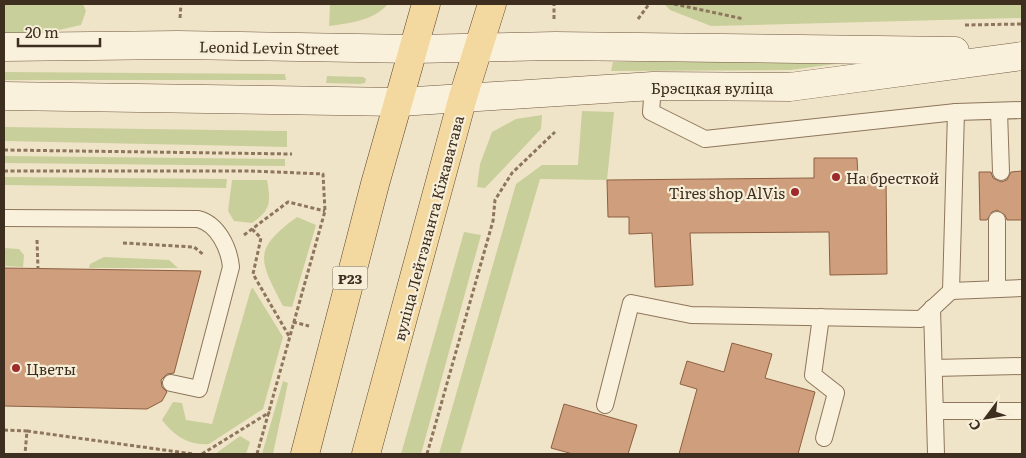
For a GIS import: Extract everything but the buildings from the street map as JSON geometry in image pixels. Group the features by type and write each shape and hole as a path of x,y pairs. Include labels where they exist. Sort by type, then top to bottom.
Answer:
{"main road":[{"name":"Р23","path":"305,454 375,184 400,102 426,4"},
{"name":"вуліца Лейтэнанта Кіжаватава","path":"366,454 463,97 492,4"}],"street":[{"name":"Leonid Levin Street","path":"4,47 178,45 415,49"},
{"path":"415,49 561,46 1022,52"},
{"name":"Брэсцкая вуліца","path":"400,102 653,86 790,87 1022,56"},
{"path":"4,96 400,102"}],"lane":[{"path":"653,86 651,112 704,140 956,112 1022,110"},
{"path":"999,111 1000,172"},
{"path":"951,291 956,112"},
{"path":"4,218 198,219 209,222 228,248 231,267 199,389 171,384"},
{"path":"996,288 997,220"},
{"path":"605,405 631,303 691,315 921,318 951,291 1022,288"},
{"path":"932,308 936,454"},
{"path":"821,317 812,375 836,392 824,438"},
{"path":"934,368 1022,366"},
{"path":"935,411 1022,411"}],"path":[{"path":"674,4 748,20"},
{"path":"427,454 493,221 495,200 512,173 555,132"},
{"path":"4,150 292,154"},
{"path":"4,171 241,171 323,174 326,211 257,454"},
{"path":"252,229 261,238 253,274 289,336"},
{"path":"202,454 270,412"},
{"path":"4,430 27,431 193,454"},
{"path":"25,454 27,431"}],"green space":[{"path":"4,4 83,4 86,11 81,25 28,37 4,37"},
{"path":"330,4 388,4 368,18 329,26"},
{"path":"664,4 1022,4 1022,18 711,26 670,10"},
{"path":"873,59 790,70 611,71 613,62"},
{"path":"4,72 285,74 286,80 4,80"},
{"path":"327,76 363,77 366,79 365,83 360,84 326,83"},
{"path":"582,111 614,112 607,180 540,179 460,454 439,454 516,184 542,165 578,165"},
{"path":"542,115 541,129 485,188 477,187 480,164 492,132 516,119"},
{"path":"4,127 287,131 287,147 4,141"},
{"path":"4,156 285,159 285,166 4,163"},
{"path":"4,177 227,179 226,188 4,185"},
{"path":"232,180 267,180 268,205 263,214 252,223 234,221 228,211"},
{"path":"297,217 316,225 292,307 283,306 269,277 264,257 266,248 272,238"},
{"path":"464,232 481,235 421,454 401,454"},
{"path":"4,248 19,249 24,255 23,267 4,266"},
{"path":"104,257 169,260 178,268 89,268 90,264"},
{"path":"253,288 283,337 263,409 209,444 188,441 176,435 162,420 173,402 182,403 186,420 212,424 251,289"},
{"path":"283,381 288,383 273,454 262,454"},
{"path":"240,436 250,442 246,454 215,454"}],"place":[{"name":"На бресткой","path":"836,177"},
{"name":"Tires shop AlVis","path":"795,192"},
{"name":"Цветы","path":"16,368"}]}
